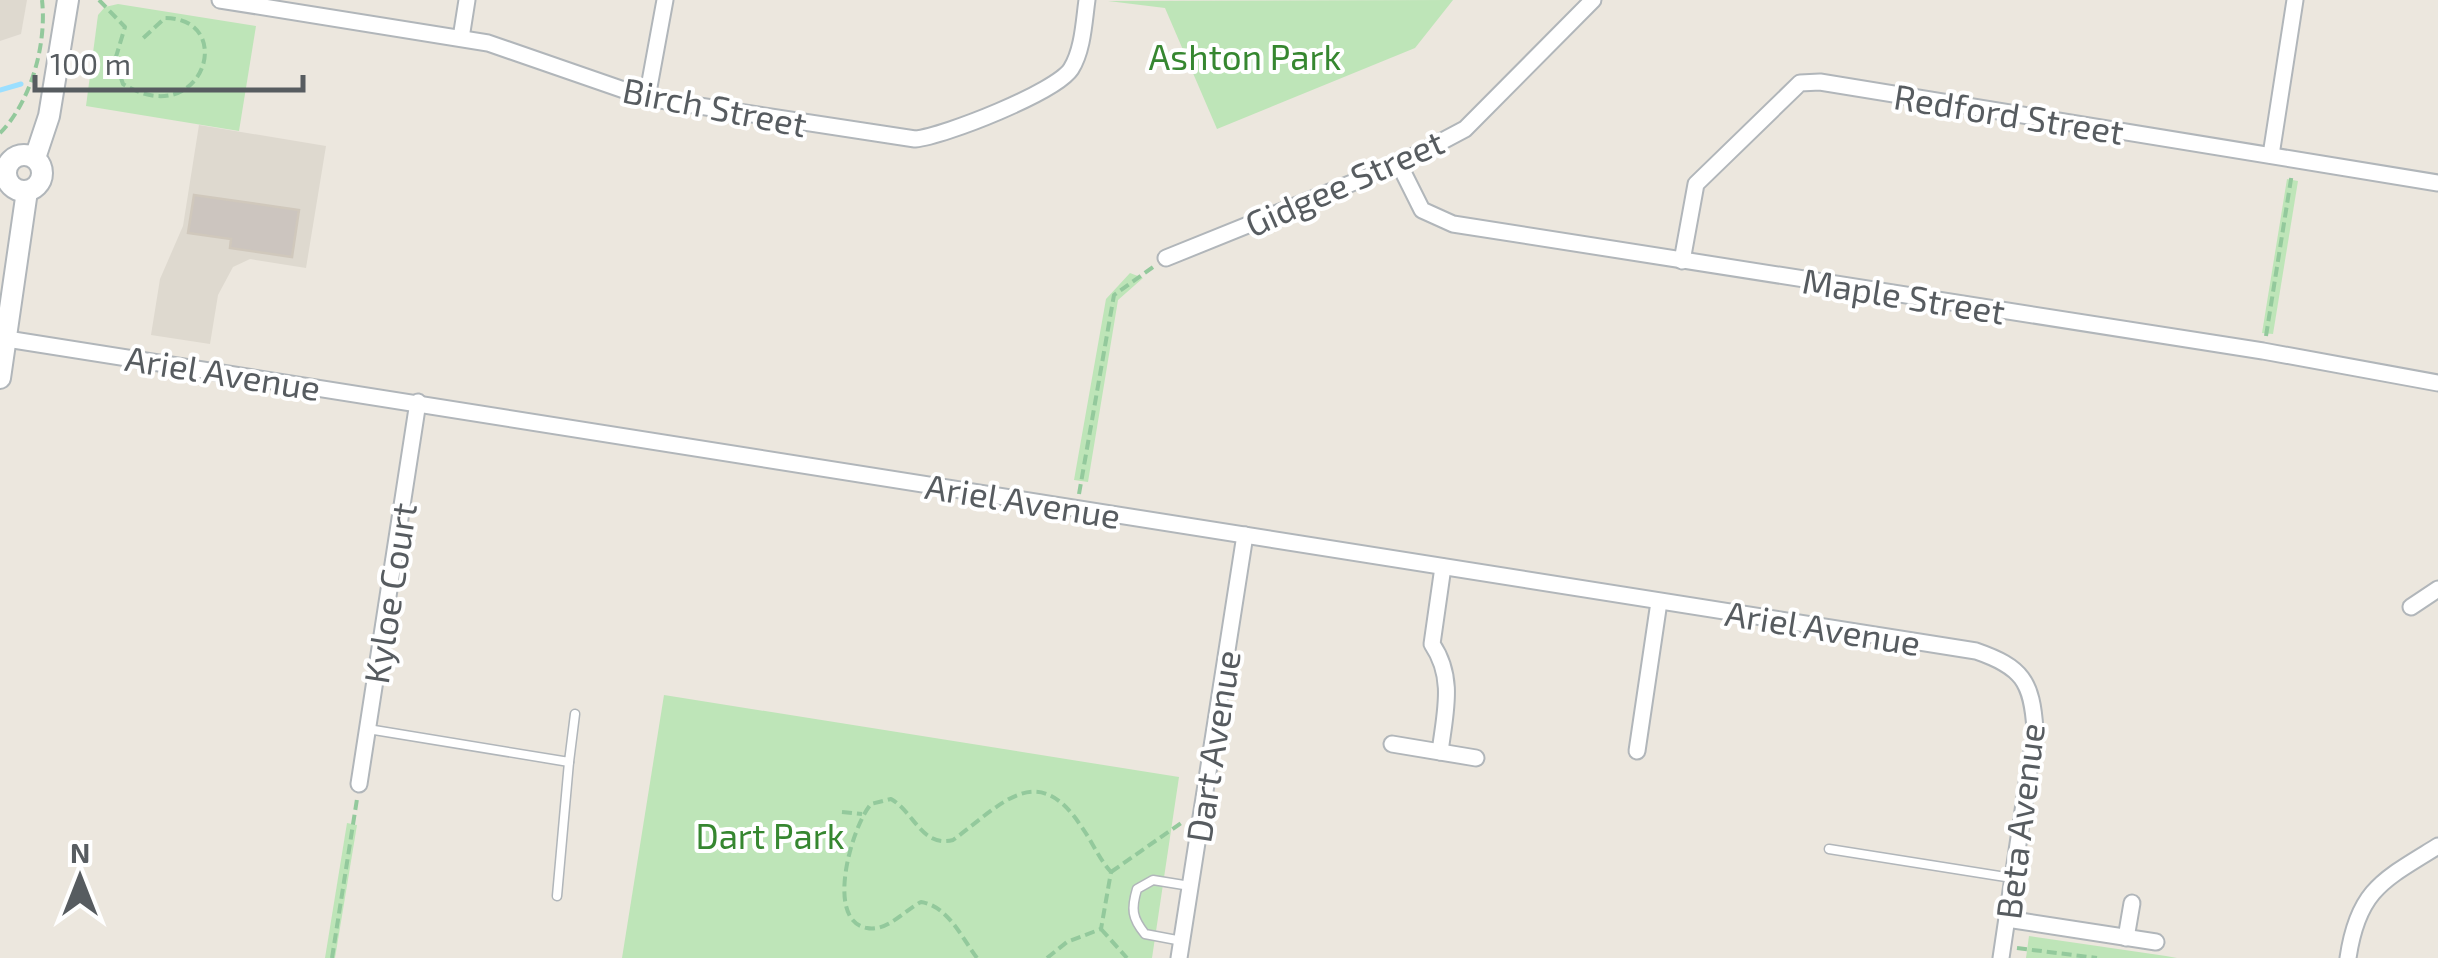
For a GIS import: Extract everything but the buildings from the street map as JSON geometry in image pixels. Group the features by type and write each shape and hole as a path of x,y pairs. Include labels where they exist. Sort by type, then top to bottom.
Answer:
{"street":[{"path":"35,158 14,158 3,174 10,184 26,191 38,186 43,174 35,158 49,116 68,0"},
{"name":"Birch Street","path":"220,0 273,4 516,50 647,98 884,136 926,138 1061,81 1075,62 1087,0"},
{"path":"461,38 467,0"},
{"path":"647,98 665,0"},
{"name":"Gidgee Street","path":"1166,258 1399,164 1465,129 1592,0"},
{"path":"2271,156 2295,0"},
{"name":"Redford Street","path":"1682,261 1696,184 1800,83 1820,82 2438,184"},
{"name":"Maple Street","path":"1399,164 1422,210 1454,224 2264,350 2438,384"},
{"path":"0,378 26,191"},
{"name":"Ariel Avenue","path":"6,339 1976,651 2008,662 2028,684"},
{"name":"Kyloe Court","path":"359,784 418,402"},
{"name":"Dart Avenue","path":"1179,958 1245,535"},
{"path":"1440,752 1448,683 1446,665 1432,644 1443,567"},
{"path":"2411,606 2438,589"},
{"path":"1637,751 1659,602"},
{"name":"Beta Avenue","path":"2002,952 2035,730 2028,684"},
{"path":"1392,744 1476,758"},
{"path":"2348,958 2362,902 2379,882 2438,846"},
{"path":"2126,938 2132,903"},
{"path":"2006,919 2156,942"}],"lane":[{"path":"557,896 575,714"},
{"path":"368,729 569,762"},
{"path":"1829,849 2013,878"},
{"path":"1182,941 1146,934 1135,921 1132,906 1137,889 1153,880 1190,886"}],"path":[{"path":"0,132 18,115 31,87 42,0"},
{"path":"99,0 125,28 115,60 123,84 162,95 190,88 198,80 206,55 196,31 185,21 164,18 140,41"},
{"path":"2264,350 2294,159"},
{"path":"1076,508 1114,295 1166,258"},
{"path":"332,958 359,784"},
{"path":"977,958 942,910 932,903 921,902 882,926 869,929 858,925 848,908 845,889 848,846 862,814 880,799 902,805 921,831 943,842 954,840 1022,792 1047,791 1070,808 1112,872 1102,929"},
{"path":"842,812 862,814"},
{"path":"1112,872 1156,844 1175,823 1201,821"},
{"path":"835,843 848,846"},
{"path":"1046,958 1067,942 1102,929"},
{"path":"1102,929 1127,958"},
{"path":"2002,952 2097,958"}],"shaded area":[{"path":"0,0 27,0 21,34 0,41"},
{"path":"199,125 326,146 306,268 250,259 233,267 218,295 210,344 151,335 160,279 183,226"}],"green space":[{"name":"Ashton Park","path":"1453,0 1415,48 1217,129 1165,8 1108,1"},
{"path":"118,4 256,26 239,131 86,106 98,15 105,7"},
{"path":"2287,179 2298,181 2273,334 2262,333"},
{"path":"1130,273 1143,278 1118,300 1088,482 1074,480 1106,299"},
{"name":"Dart Park","path":"664,695 1179,777 1152,958 622,958"},
{"path":"347,823 357,825 335,958 325,958"},
{"path":"2029,936 2166,956 2177,958 2026,958"}],"waterway":[{"path":"0,90 21,84"}]}
